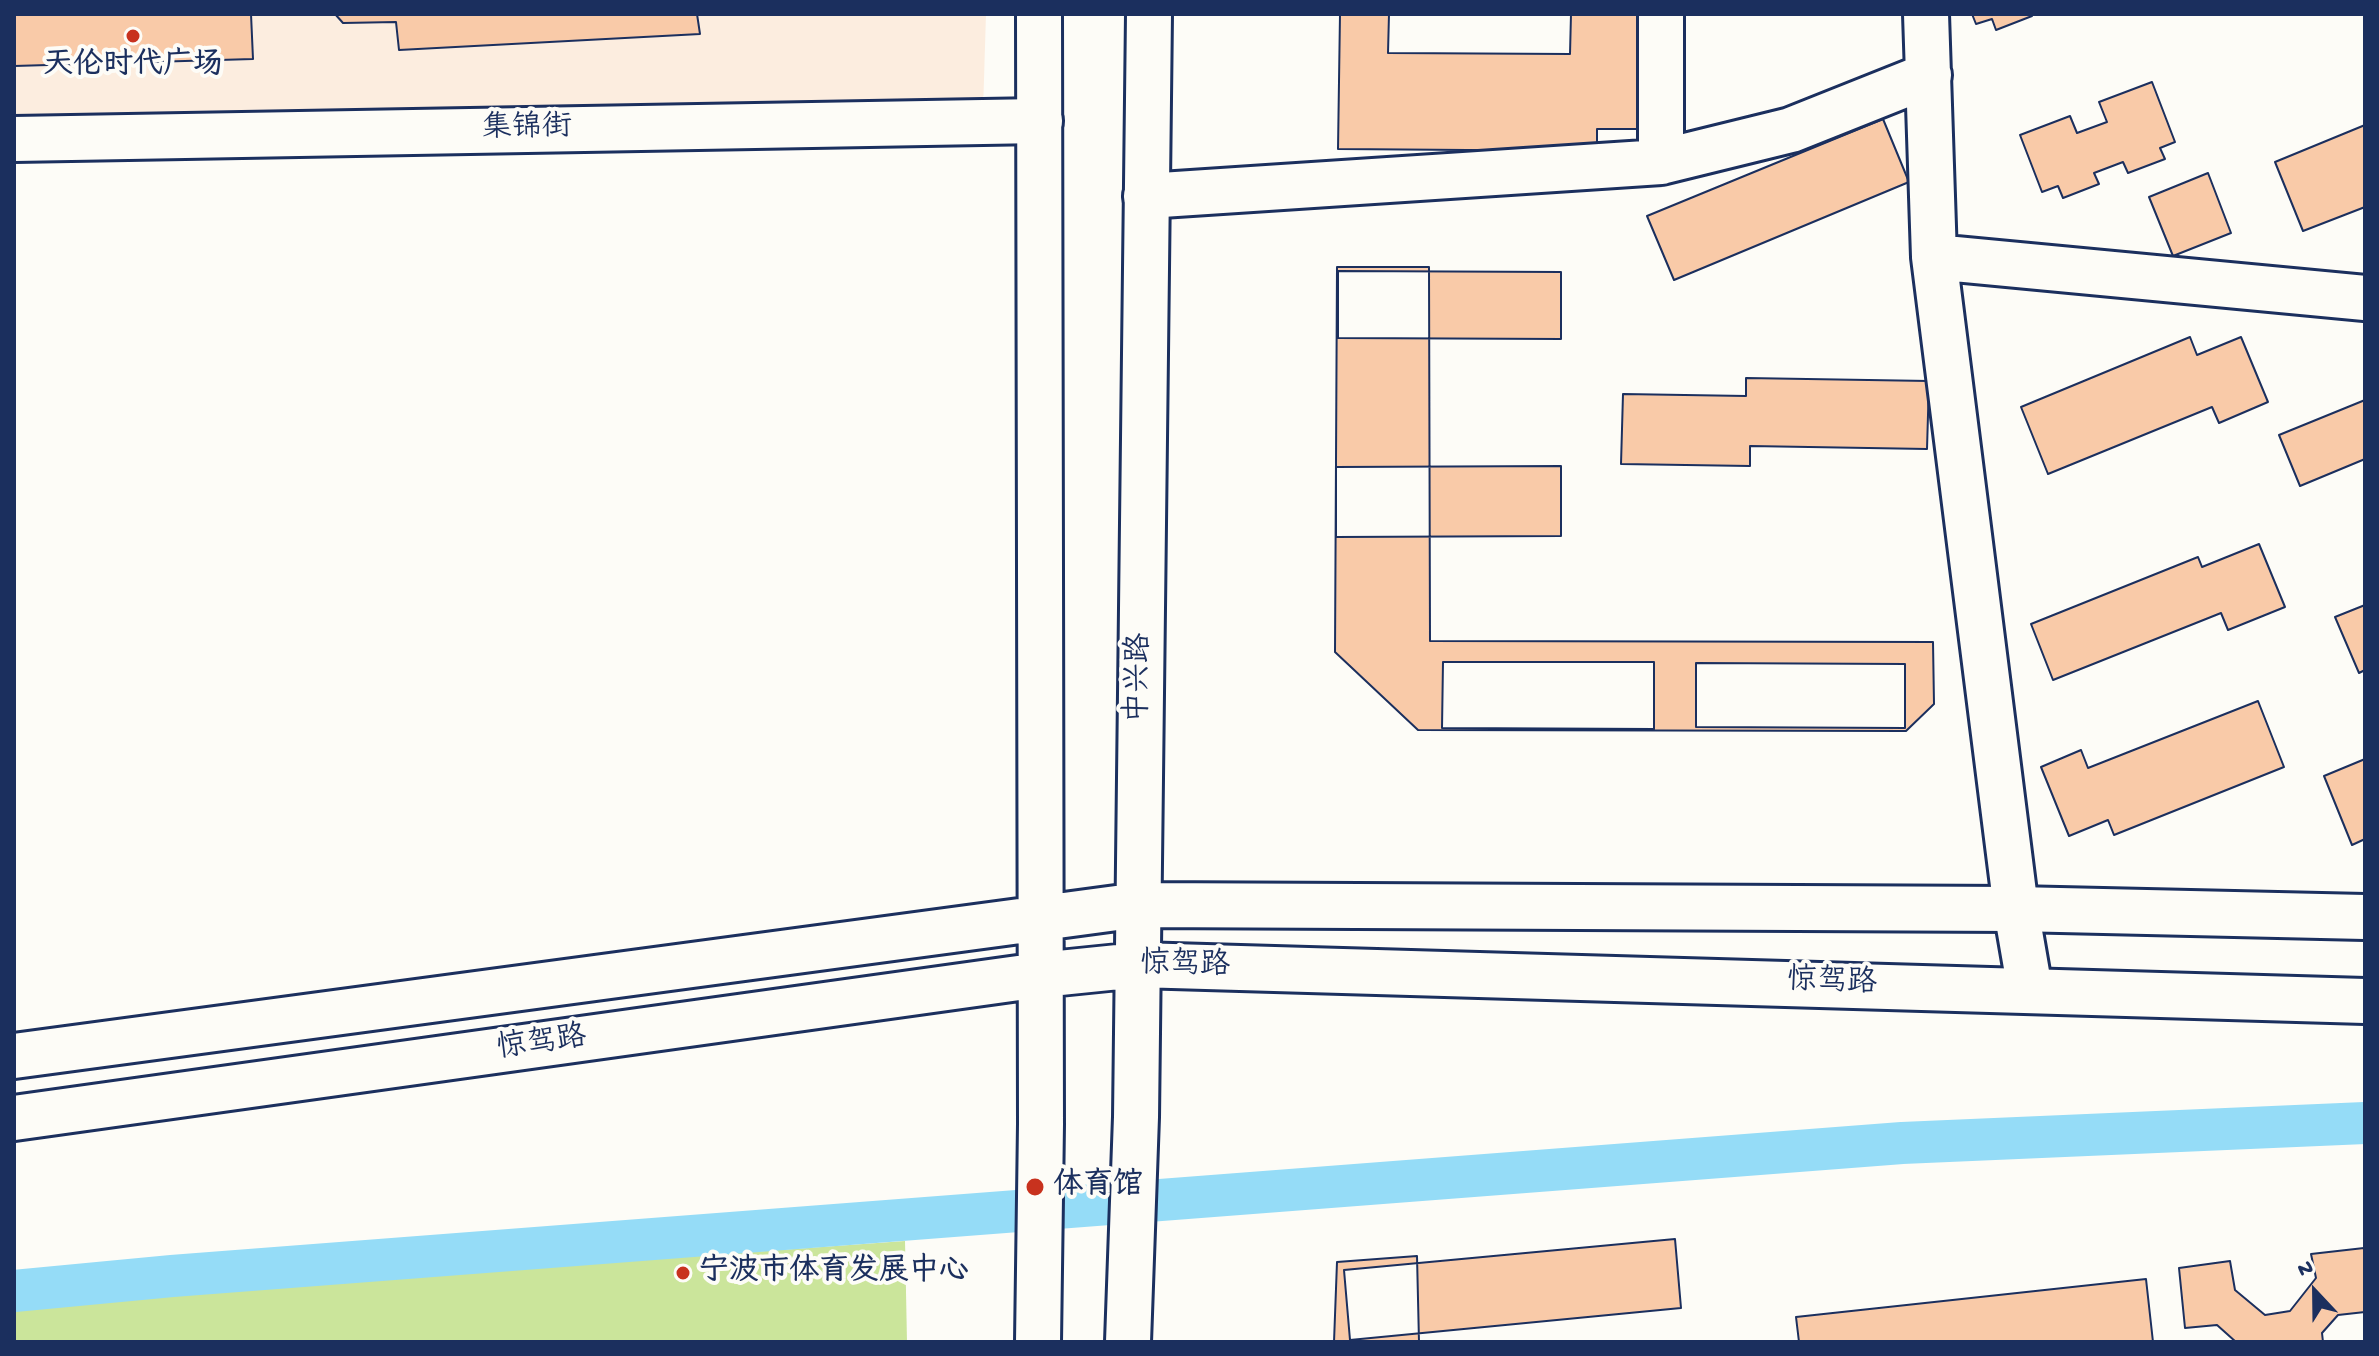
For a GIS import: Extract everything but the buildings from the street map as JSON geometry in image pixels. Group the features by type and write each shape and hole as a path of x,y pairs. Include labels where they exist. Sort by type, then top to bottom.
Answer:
{"main road":[{"path":"1038,1342 1041,1124 1039,14"},
{"name":"中兴路","path":"1128,1342 1136,1117 1149,14"},
{"path":"1661,14 1661,162"},
{"path":"1926,14 1934,257 2016,909 2030,990"},
{"path":"1146,196 1661,162 1791,130 1929,75"},
{"name":"集锦街","path":"14,139 1040,121"},
{"path":"1934,257 2365,298"},
{"name":"惊驾路","path":"14,1056 1139,905 2016,909 2365,917"},
{"name":"惊驾路","path":"14,1118 1040,975 1138,965 2365,1001"}],"shaded area":[{"path":"14,14 986,14 983,112 14,130"}],"green space":[{"name":"宁波市体育发展中心","path":"905,1241 907,1342 14,1342 14,1305"}],"waterway":[{"path":"14,1291 172,1276 1902,1143 2365,1123"}],"place":[{"name":"天伦时代广场","path":"133,36"},
{"name":"体育馆","path":"1035,1187"},
{"name":"宁波市体育发展中心","path":"683,1273"}]}
